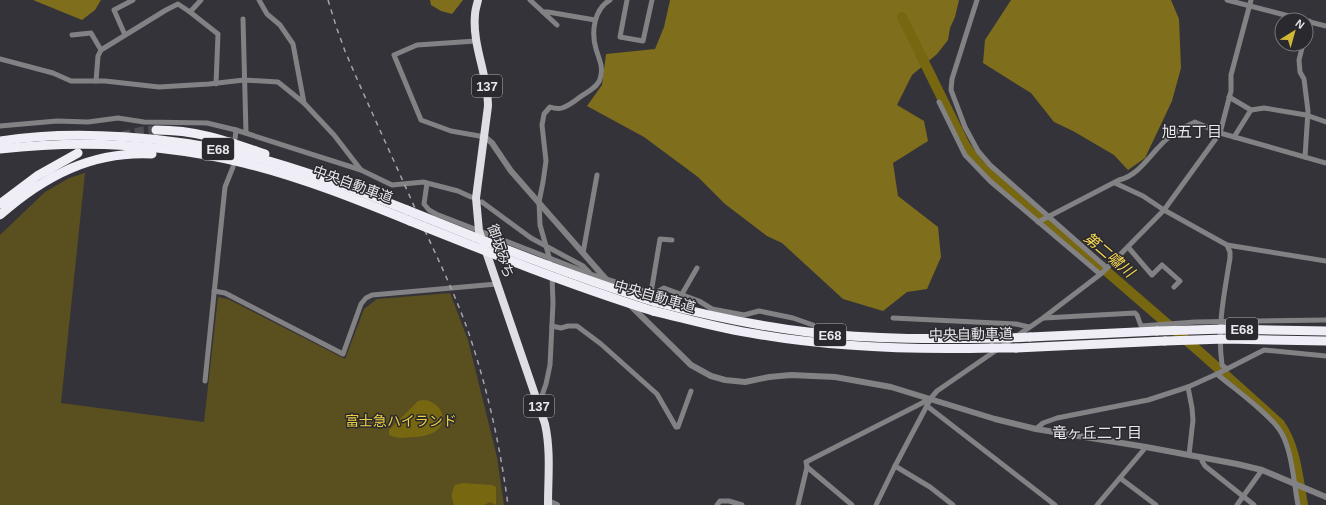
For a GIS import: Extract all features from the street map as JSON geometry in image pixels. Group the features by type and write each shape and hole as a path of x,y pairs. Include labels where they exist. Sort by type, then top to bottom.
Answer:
{"highway":[{"name":"御坂みち","path":"478,0 475,15 476,41 488,93 485,137 476,198 479,231 539,405 548,440 548,503"},
{"path":"156,130 190,132 221,140 326,175 374,197"},
{"name":"中央自動車道","path":"0,141 28,138 95,136 132,138 233,152 280,164 343,185 654,306 755,334 876,348 937,349 1016,348 1225,339 1326,341"},
{"name":"中央自動車道","path":"0,149 72,144 108,145 188,153 245,164 340,193 604,296 726,319 808,332 881,338 949,339 1225,329 1326,331"},
{"path":"0,204 37,176 78,153"},
{"path":"0,215 25,195 55,176 84,163 100,158 115,155 150,154 245,164"}],"street":[{"path":"125,35 114,10 122,3 133,0"},
{"path":"190,12 201,0"},
{"path":"259,0 267,14 280,25 293,44 304,103"},
{"path":"530,0 556,25"},
{"path":"539,405 550,365 553,285 550,258 540,225 538,202 546,162 542,125 544,114 550,107 561,109 593,88 600,80 602,68 596,48 595,20 603,4 610,0"},
{"path":"627,0 620,37 643,41 652,0"},
{"path":"977,0 952,79 952,95 965,126 978,151 990,165 1047,217 1107,268"},
{"path":"1227,0 1250,3 1278,12"},
{"path":"876,505 931,398 937,390 1043,318 1101,273 1164,210 1220,133 1231,91 1231,75 1250,3"},
{"path":"96,81 98,56 101,50 178,4 218,34 216,84"},
{"path":"543,12 595,20"},
{"path":"243,19 246,133"},
{"path":"1314,23 1326,26"},
{"path":"72,34 91,33 101,50"},
{"path":"476,41 417,45 394,55 421,120 451,131 485,137 492,143 511,171 605,279 681,357 691,365 711,376 736,382 791,375 835,376 891,387 931,398 995,419 1036,429 1202,457 1262,470 1326,497"},
{"path":"1301,52 1299,60 1300,72 1304,79 1307,116 1305,157"},
{"path":"0,59 53,73 71,81 96,81 160,87 216,84 244,80 278,82 304,103 334,135 361,170"},
{"path":"1229,97 1250,110 1264,108 1307,116 1326,122"},
{"path":"939,102 967,158 990,181 1101,273"},
{"path":"1234,137 1250,110"},
{"path":"0,126 57,121 88,122 118,118 144,122 207,123 246,133 361,170 392,185 424,182 458,191 471,197"},
{"path":"1039,221 1131,176 1162,144 1184,126 1194,122 1220,133 1326,163"},
{"path":"235,138 236,130"},
{"path":"205,381 225,187 233,167"},
{"path":"583,254 597,175"},
{"path":"1115,183 1143,196 1164,210 1227,245 1326,261"},
{"path":"427,184 424,204 429,210 593,275 651,293 655,293 664,288 699,301 712,309 744,315 759,311 793,318 813,325"},
{"path":"482,202 531,238 583,266 593,275"},
{"path":"651,293 660,239 672,240"},
{"path":"1226,370 1222,365 1220,322 1230,258 1230,252 1227,245"},
{"path":"1128,247 1152,275 1162,265 1180,280 1174,287"},
{"path":"682,294 697,268"},
{"path":"214,291 225,293 343,354 361,304 366,298 372,295 497,284"},
{"path":"1043,318 1135,313 1141,326 1220,322 1326,320"},
{"path":"893,318 1016,324 1029,327"},
{"path":"552,326 561,328 577,326 601,344 657,394 676,427 678,427 690,390"},
{"path":"1036,429 1043,423 1057,418 1148,400 1188,387 1218,374 1264,350 1326,356"},
{"path":"1218,374 1272,420 1282,433 1296,484 1298,505"},
{"path":"1188,387 1193,420 1189,455"},
{"path":"798,505 807,467 806,462 931,398"},
{"path":"927,406 1055,505"},
{"path":"1097,505 1146,447"},
{"path":"1202,457 1202,461 1205,466 1254,505"},
{"path":"895,466 930,488 953,505"},
{"path":"807,467 852,505"},
{"path":"1237,505 1262,470"},
{"path":"1120,478 1156,505"},
{"path":"717,505 720,501 723,501 742,505"},
{"path":"548,503 557,505"}],"green space":[{"name":"富士急ハイランド","path":"85,173 61,403 204,422 218,297 228,299 345,359 364,309 377,299 450,293 468,340 497,457 504,505 0,505 0,235 45,192 69,178"}],"shaded area":[{"path":"33,0 101,0 95,10 82,20"},
{"path":"430,0 463,0 452,14 441,11 431,5"},
{"path":"670,0 959,0 955,17 950,28 948,40 937,54 912,75 897,105 924,121 928,141 893,163 898,196 938,227 941,257 927,289 907,292 883,311 843,299 782,243 767,236 725,204 698,177 644,137 587,106 602,85 606,54 655,49 664,27"},
{"path":"1011,0 1171,0 1179,19 1181,68 1172,101 1145,158 1128,170 1114,155 1073,131 1054,122 1031,93 983,63 985,40"},
{"path":"427,400 435,404 441,410 443,419 440,427 430,434 417,437 401,438 389,435 389,430 418,401"},
{"path":"463,483 492,485 496,487 496,505 490,502 484,505 454,505 452,493 455,485"}],"waterway":[{"name":"第二嘯川","path":"902,17 965,145 980,165 1043,221 1061,232 1201,353 1280,424 1290,443 1293,453 1303,505"}],"tunnel":[{"path":"122,136 143,131 156,130"}],"railway":[{"path":"328,0 345,51 447,279 467,328 481,372 492,416 508,505"}],"district":[{"name":"旭五丁目","path":"1192,132"},
{"name":"竜ヶ丘二丁目","path":"1097,433"}]}
